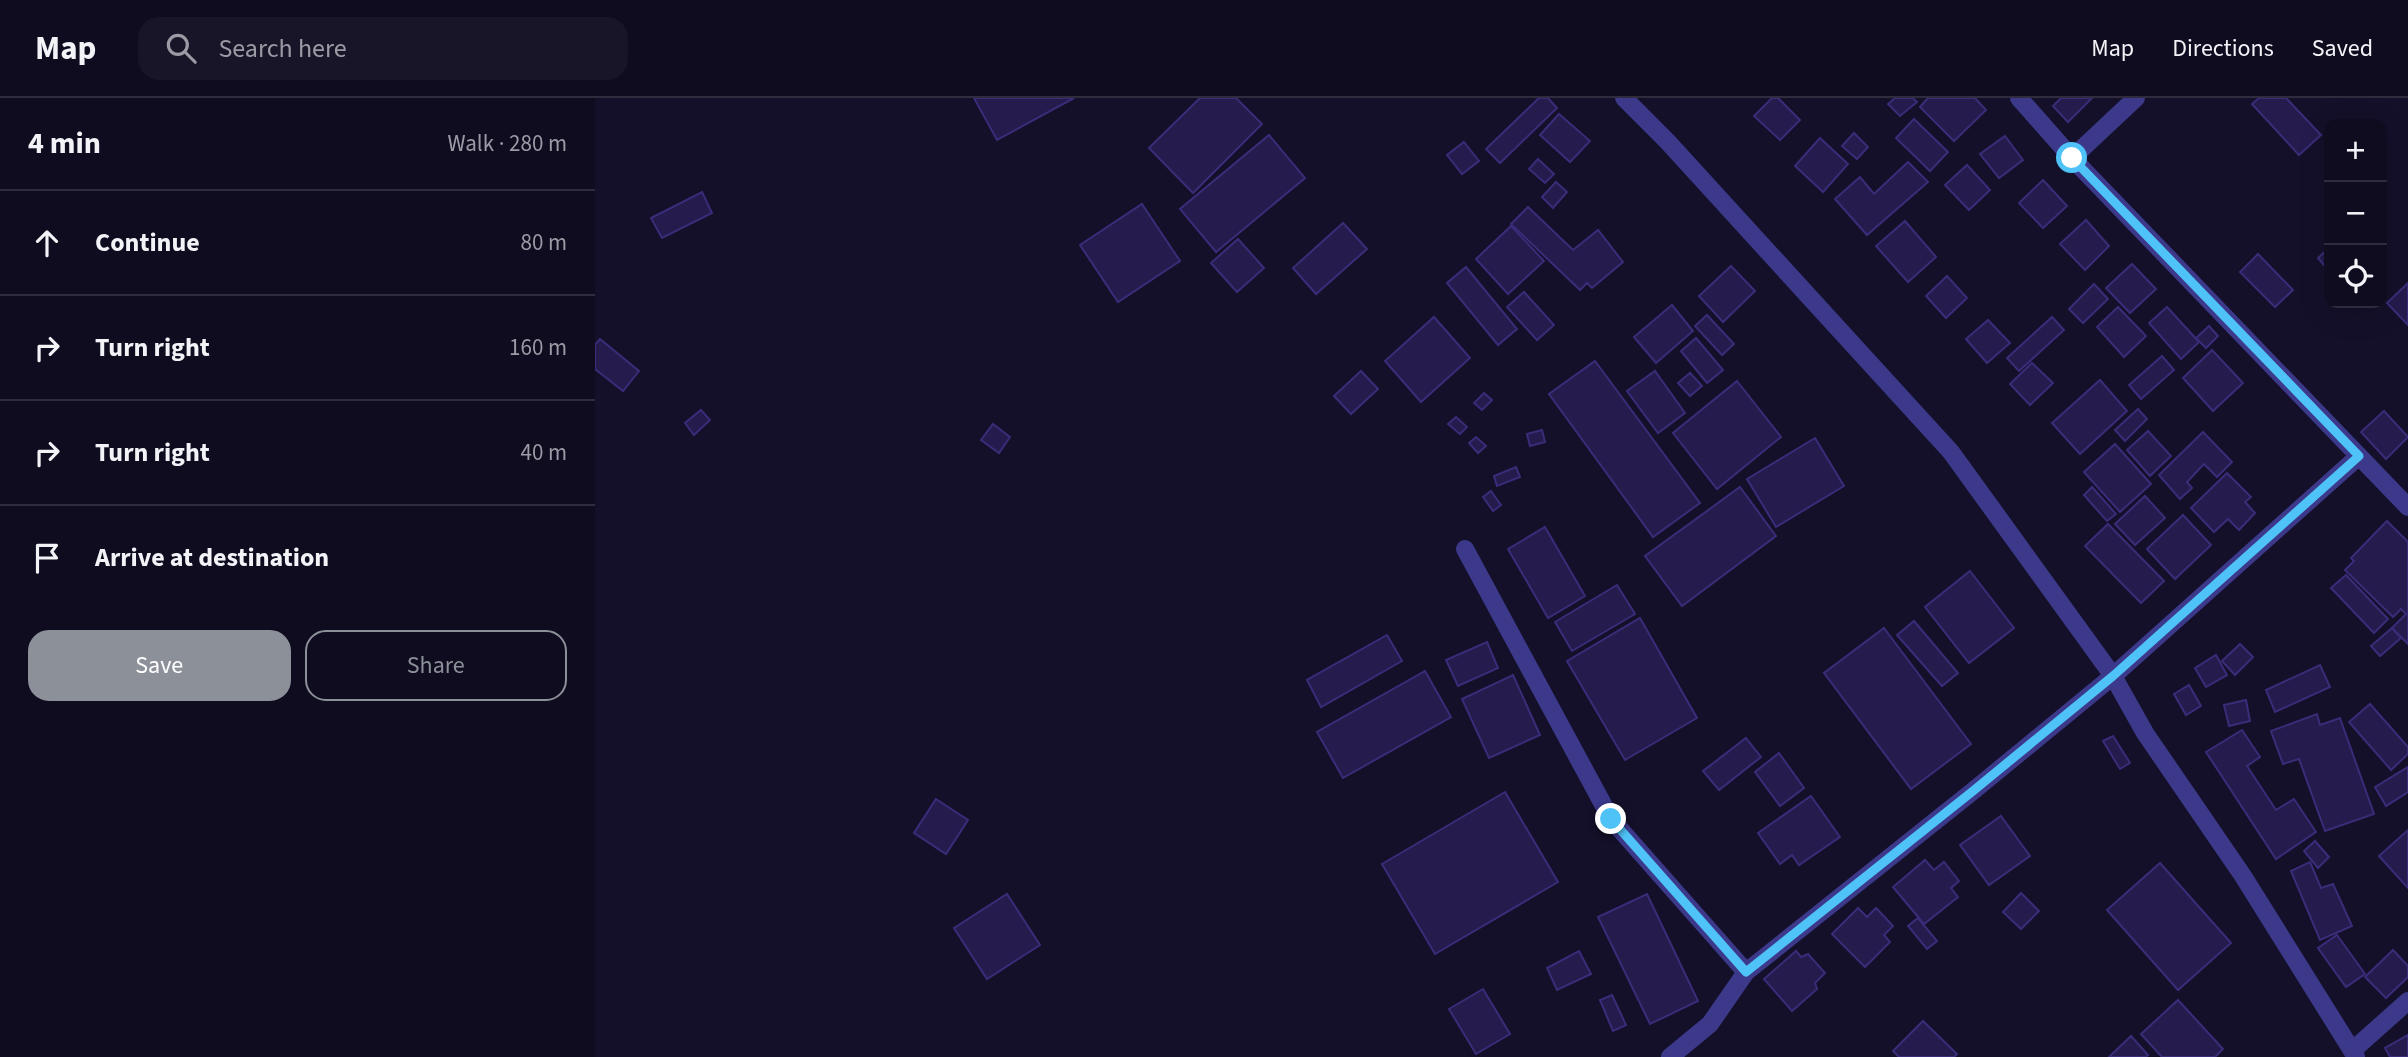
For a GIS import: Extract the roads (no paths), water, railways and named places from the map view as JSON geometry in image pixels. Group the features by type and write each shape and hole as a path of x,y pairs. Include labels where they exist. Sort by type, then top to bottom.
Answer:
{"street":[{"path":"1624,98 1676,151 1951,452 2113,676 2145,733 2243,876 2355,1054 2408,1000"},
{"path":"2019,98 2072,158 2359,456 2407,502"},
{"path":"2072,158 2136,98"},
{"path":"1670,1057 1710,1024 1746,972 2113,676 2359,456"},
{"path":"1465,549 1611,819 1746,972"}]}
